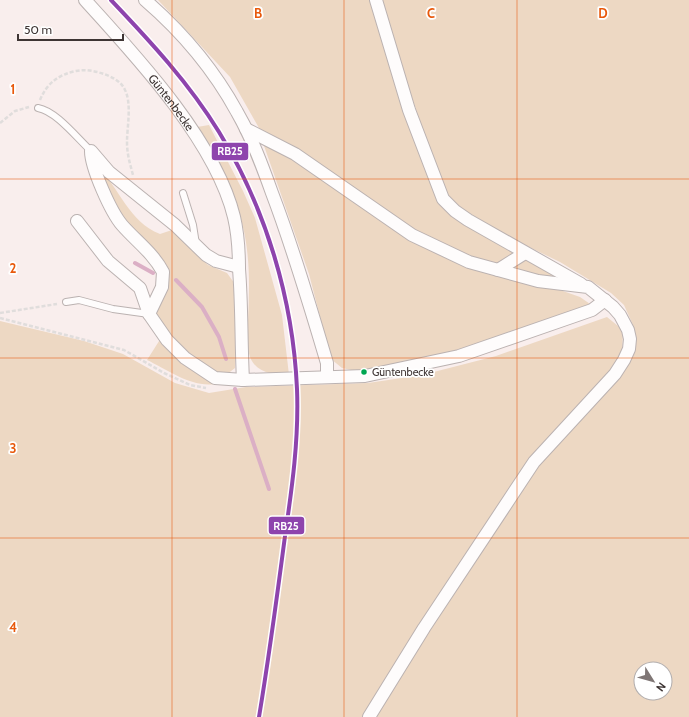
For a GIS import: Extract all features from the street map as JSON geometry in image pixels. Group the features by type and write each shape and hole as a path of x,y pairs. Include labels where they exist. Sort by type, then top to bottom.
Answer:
{"street":[{"name":"Güntenbecke","path":"84,0 146,69 189,126 213,166 226,193 234,217 239,267 242,300 243,380"},
{"path":"145,0 171,24 210,70 246,129 290,239 327,363 327,377"},
{"path":"369,717 424,628 534,462 615,374 629,350 630,339 628,330 620,315 605,300 588,287 525,253 455,211 444,199 409,110 376,0"},
{"path":"246,129 294,154 412,236 469,262 538,281 588,287"},
{"path":"91,151 109,172 175,225 206,255 216,261 239,267"},
{"path":"91,151 94,167 116,216 148,251 163,272 162,288 149,314"},
{"path":"77,221 108,261 140,288 149,314 167,340 185,358 215,378 243,380 365,376 459,356 592,310 605,300"},
{"path":"498,270 525,253"}],"lane":[{"path":"38,108 44,109 56,117 91,151"},
{"path":"183,193 193,225 196,246"},
{"path":"66,302 79,300 149,314"}],"path":[{"path":"0,123 15,111 31,107 38,108 40,98 50,83 65,74 80,70 100,73 112,77 126,91 128,112 127,144 129,162 133,176"},
{"path":"0,313 66,302"},
{"path":"0,318 124,350 184,382 210,389"}],"shaded area":[{"path":"158,0 372,0 441,201 566,282 471,259 414,233 273,139 259,128 230,77"},
{"path":"379,0 689,0 689,717 373,717 536,465 634,342 633,325 624,305 611,293 560,262 500,233 446,198"},
{"path":"209,125 243,191 255,218 282,315 289,375 272,374 261,370 250,357 248,348 249,268 245,233 228,186 197,127"},
{"path":"263,143 293,157 411,238 580,297 593,306 490,341 415,361 356,371 342,368 331,359 309,274"},
{"path":"98,167 140,222 149,229 160,234 172,230 208,265 227,273 235,284 235,368 226,375 205,367 187,353 156,318 155,313 168,281 118,213"},
{"path":"607,317 623,330 622,355 600,386 533,459 366,717 0,717 0,321 84,341 123,354 175,383 209,393 246,387 368,383 422,375 496,356"},
{"path":"161,338 215,384 188,381 147,360"}],"waterway":[{"name":"Güntenbecke","path":"135,263 153,273"},
{"name":"Güntenbecke","path":"176,280 202,307 219,337 226,359"},
{"path":"235,389 269,489"}],"transit line":[{"name":"RB25","path":"111,0 182,80 195,96 219,132 236,161 263,223 283,288 290,322 297,389 296,445 273,627 259,717"}],"place":[{"name":"Güntenbecke","path":"364,372"}]}
